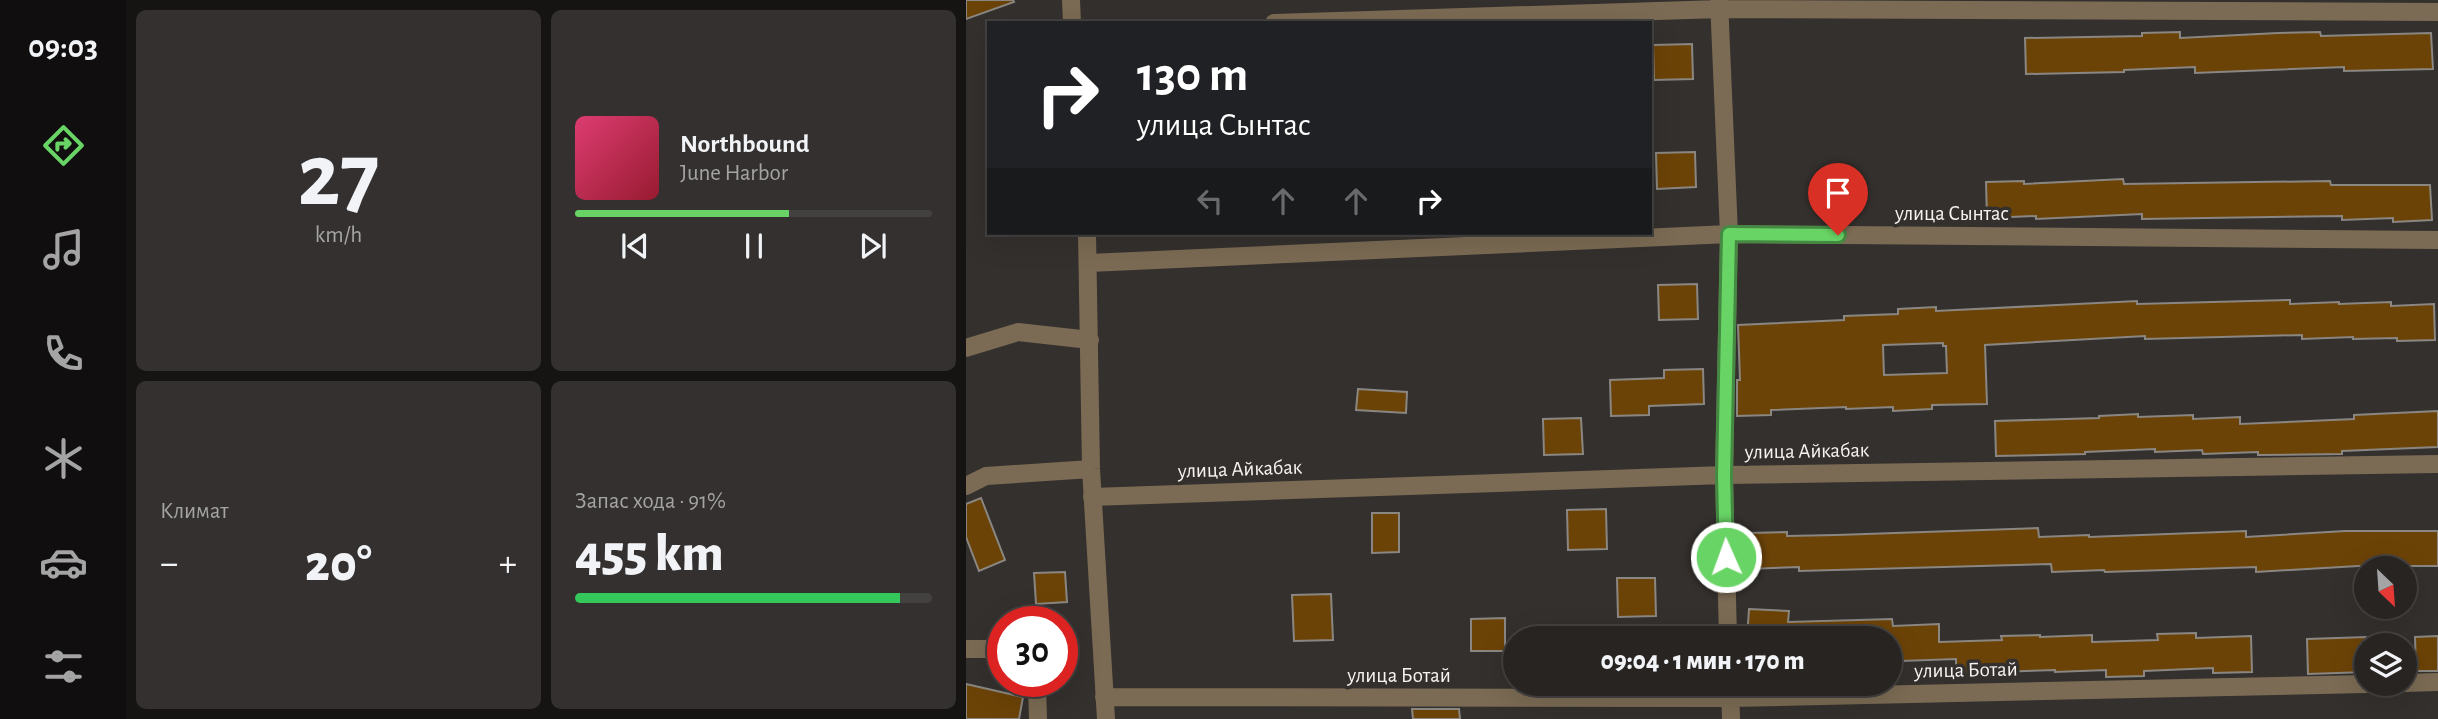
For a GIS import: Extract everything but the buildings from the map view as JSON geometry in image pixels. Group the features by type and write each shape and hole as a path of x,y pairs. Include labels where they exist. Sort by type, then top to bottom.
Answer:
{"street":[{"path":"1071,0 1072,21"},
{"path":"1719,4 1729,234 1724,475 1728,626"},
{"path":"1321,21 1719,4 2438,12"},
{"name":"улица Сынтас","path":"1089,263 1729,234 2438,240"},
{"path":"1087,235 1092,496 1106,719"},
{"path":"966,348 1018,332 1090,340"},
{"name":"улица Айкабак","path":"1092,496 1724,475 2438,464"},
{"path":"966,486 986,476 1091,469"},
{"path":"966,649 987,649"},
{"path":"2417,683 2438,682"},
{"name":"улица Ботай","path":"1902,689 2354,684"},
{"name":"улица Ботай","path":"1104,697 1503,693"},
{"path":"1730,696 1731,719"},
{"path":"1037,697 1038,719"}],"route":[{"path":"1726,557 1724,475 1729,234 1838,235"}]}
